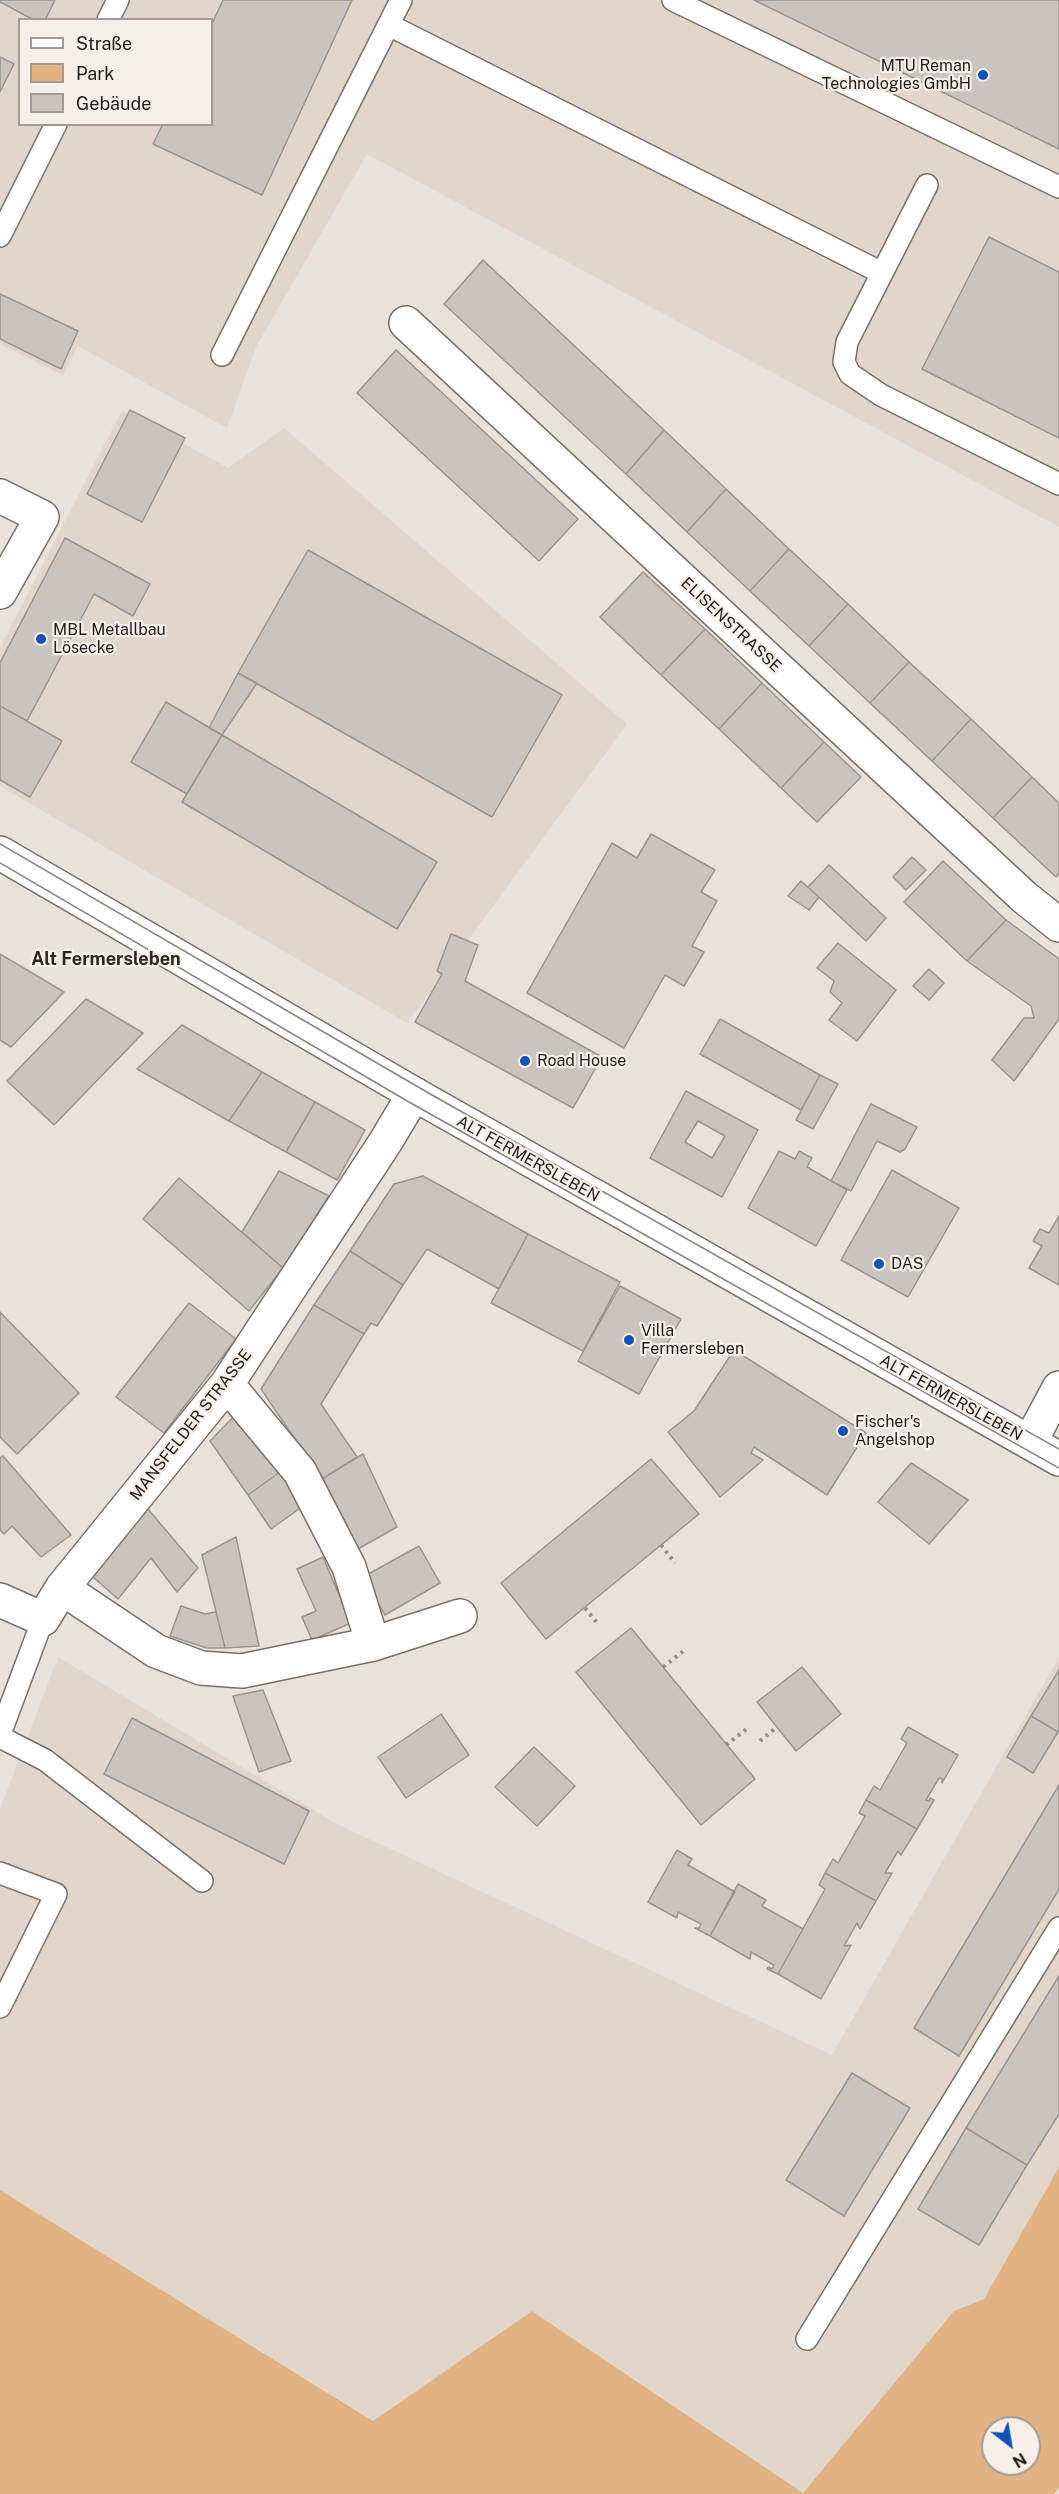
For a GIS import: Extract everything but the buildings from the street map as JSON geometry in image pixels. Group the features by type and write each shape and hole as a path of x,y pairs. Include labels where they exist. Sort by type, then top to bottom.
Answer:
{"street":[{"name":"ELISENSTRASSE","path":"406,323 1024,897 1059,925"},
{"path":"0,496 42,517 0,592"},
{"name":"ALT FERMERSLEBEN","path":"0,853 414,1095 1059,1459"},
{"name":"MANSFELDER STRASSE","path":"43,1619 62,1588 227,1384 414,1095"},
{"path":"227,1384 300,1472 348,1567 373,1644"},
{"path":"1030,1442 1059,1388"},
{"path":"62,1588 156,1651 201,1668 242,1671 373,1644 460,1616"},
{"path":"0,1600 43,1619"}],"lane":[{"path":"109,18 118,0"},
{"path":"222,355 401,0"},
{"path":"673,0 1059,188"},
{"path":"389,25 882,273"},
{"path":"0,236 55,126"},
{"path":"927,185 847,342 844,362 850,374 881,395 1059,484"},
{"path":"43,1619 0,1736 45,1760 202,1881"},
{"path":"0,1873 56,1894 0,2007"},
{"path":"807,2339 1059,1928"}],"path":[{"path":"661,1545 675,1563"},
{"path":"585,1608 597,1623"},
{"path":"663,1667 686,1649"},
{"path":"726,1745 749,1727"},
{"path":"759,1741 777,1727"}],"shaded area":[{"path":"0,0 1059,0 1059,527 367,154 256,347 227,428 78,346 63,375 0,344"},
{"path":"122,410 228,468 284,428 627,724 407,1023 0,786 0,648"},
{"path":"58,1657 337,1824 832,2055 1059,1657 1059,2167 984,2299 954,2311 803,2493 532,2311 374,2421 0,2190 0,1809"}],"green space":[{"path":"1059,2167 1059,2488 1054,2494 0,2494 0,2190 373,2421 532,2311 803,2493 954,2311 984,2299"}],"tram line":[{"path":"0,844 432,1095 1059,1449"},
{"path":"0,863 409,1102 1059,1468"}],"place":[{"name":"MTU Reman Technologies GmbH","path":"983,75"},
{"name":"MBL Metallbau Lösecke","path":"41,639"},
{"name":"Road House","path":"525,1061"},
{"name":"DAS","path":"879,1264"},
{"name":"Villa Fermersleben","path":"629,1340"},
{"name":"Fischer's Angelshop","path":"843,1431"}],"district":[{"name":"Alt Fermersleben","path":"106,959"}]}
